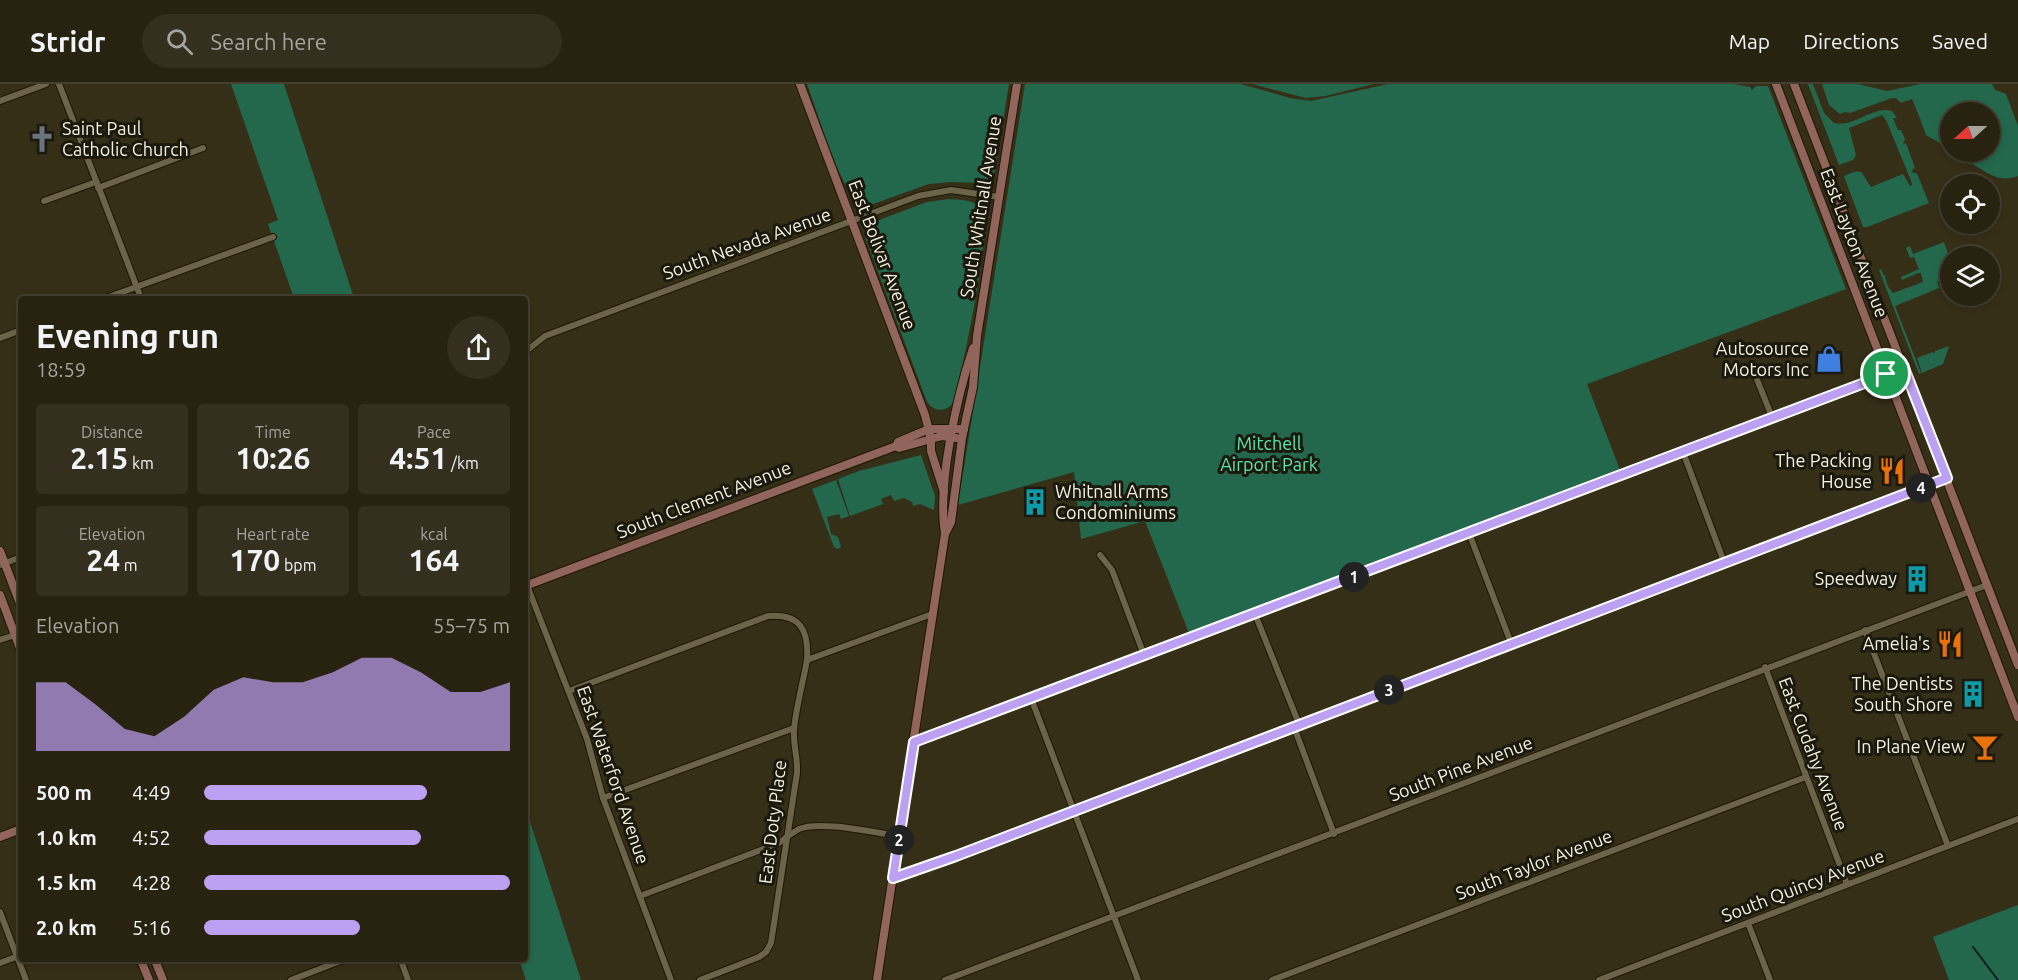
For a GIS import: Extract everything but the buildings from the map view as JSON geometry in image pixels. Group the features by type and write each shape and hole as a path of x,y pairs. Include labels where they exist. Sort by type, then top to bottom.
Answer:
{"street":[{"path":"0,101 46,84"},
{"path":"59,84 140,296"},
{"name":"East Bolivar Avenue","path":"800,84 925,415 930,434 931,451 944,492"},
{"name":"South Whitnall Avenue","path":"945,534 951,522 963,434 973,387 977,336 1017,84"},
{"name":"East Layton Avenue","path":"1776,84 2018,717"},
{"name":"East Layton Avenue","path":"1794,84 2018,665"},
{"path":"44,201 203,148"},
{"name":"South Nevada Avenue","path":"528,350 545,336 852,221 936,192 951,190 999,197"},
{"path":"112,296 273,237"},
{"path":"0,338 18,331"},
{"name":"South Whitnall Avenue","path":"877,980 945,534 944,492 952,433 965,372 977,336"},
{"path":"914,742 1904,368"},
{"path":"1756,377 1772,417"},
{"name":"South Clement Avenue","path":"528,583 896,446 899,448 930,434 963,434"},
{"path":"1683,452 1724,562"},
{"path":"893,878 1947,478"},
{"path":"1469,533 1511,643"},
{"path":"0,551 2,564 18,599"},
{"path":"1100,555 1112,570 1144,655"},
{"path":"2,564 18,558"},
{"name":"South Pine Avenue","path":"945,980 1335,834 1765,667 1987,585"},
{"name":"East Waterford Avenue","path":"528,589 569,690 591,751 603,798 671,980"},
{"path":"0,595 18,634 0,640"},
{"path":"807,660 932,614"},
{"path":"1255,614 1335,834"},
{"name":"East Doty Place","path":"569,690 768,616 785,616 799,623 807,638 807,660 794,728 797,773 771,943 766,952 759,957 700,980"},
{"path":"1865,630 1948,846"},
{"name":"East Cudahy Avenue","path":"1765,667 1847,884"},
{"path":"1031,698 1138,980"},
{"path":"603,798 794,728"},
{"name":"South Taylor Avenue","path":"1272,980 1806,777"},
{"name":"South Quincy Avenue","path":"1599,980 2018,819"},
{"path":"640,896 771,846 799,829 821,826 899,836"},
{"path":"0,837 18,830"},
{"path":"0,912 18,954"},
{"path":"1748,923 1770,980"},
{"path":"0,963 18,956"},
{"path":"21,962 26,980"},
{"path":"142,962 149,980"},
{"path":"155,962 162,980"},
{"path":"291,980 338,962"},
{"path":"401,962 408,980"}],"green space":[{"path":"231,84 284,84 353,296 293,296 268,224 278,220"},
{"path":"807,84 1009,84 995,171 989,179 981,183 929,184 873,204 860,203 849,191 835,163"},
{"name":"Mitchell Airport Park","path":"1025,84 1241,84 1290,98 1311,101 1388,84 1734,84 1750,87 1752,90 1756,86 1768,86 1846,289 1587,384 1620,470 1189,633 1145,521 1081,539 1074,472 958,505"},
{"path":"1252,84 1374,84 1325,96 1306,98"},
{"path":"1808,84 1813,84 1824,113 1834,123 1849,122 1878,111 1892,111 1897,118 1893,118 1898,130 1901,130 1905,139 1903,145 1906,143 1915,168 1912,170 1913,173 1918,176 1929,203 1863,227 1844,176 1859,172 1871,187 1903,174 1910,186 1912,183 1882,115 1849,128 1856,155 1853,160 1839,165"},
{"path":"1822,84 1858,84 1887,91 1920,84 1992,84 1995,90 2006,94 2018,126 2018,176 2000,178 2000,174 1988,174 1970,162 2000,162 2000,102 1940,102 1940,143 1926,135 1912,99 1901,103 1896,98 1892,98 1850,113 1840,114 1829,105"},
{"path":"949,199 967,201 979,206 984,223 980,272 955,401 941,410 930,406 927,402 864,234 865,229 871,223 927,202"},
{"path":"1944,242 1945,246 1940,246 1940,283 1937,281 1939,288 1895,306 1921,373 1919,374 1879,270 1881,269 1884,276 1887,275 1885,277 1888,287 1893,293 1923,282 1921,273 1902,280 1901,277 1919,269 1914,257 1910,258 1906,248 1910,246 1913,254"},
{"path":"1949,346 1943,364 1922,373 1917,358 1933,352 1934,354 1935,351"},
{"path":"921,455 935,496 934,510 920,504 913,506 912,502 904,498 894,501 891,495 881,499 883,504 850,516 838,479 859,471"},
{"path":"836,480 849,516 841,519 839,514 827,517 831,534 838,537 841,547 838,549 834,547 812,489"},
{"path":"528,815 581,980 526,980 520,962 528,962"},
{"path":"2018,905 2018,980 1949,980 1933,937"}],"waterway":[{"path":"1973,947 1998,980"}],"place":[{"name":"Saint Paul Catholic Church","path":"42,139"},
{"name":"Autosource Motors Inc","path":"1829,359"},
{"name":"The Packing House","path":"1892,471"},
{"name":"Whitnall Arms Condominiums","path":"1035,502"},
{"name":"Speedway","path":"1917,579"},
{"name":"Amelia's","path":"1950,644"},
{"name":"The Dentists South Shore","path":"1973,694"},
{"name":"In Plane View","path":"1985,747"}],"route":[{"path":"1904,368 1947,478 893,878 914,742 1886,374 1904,368"}]}
